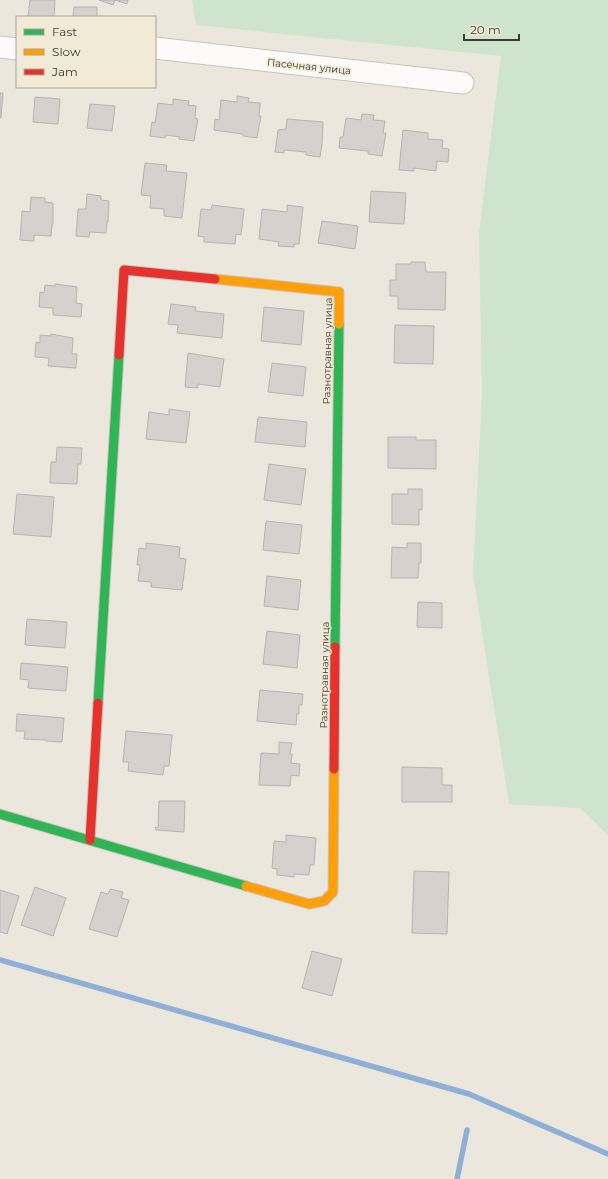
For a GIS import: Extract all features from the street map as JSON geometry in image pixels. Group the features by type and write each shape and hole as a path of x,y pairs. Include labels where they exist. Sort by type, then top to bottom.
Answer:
{"street":[{"path":"0,47 16,49"},
{"name":"Пасечная улица","path":"156,48 464,84"},
{"name":"Разнотравная улица","path":"0,814 309,904 324,901 333,892 338,292 124,270 90,840"}],"green space":[{"path":"192,0 608,0 608,835 580,808 509,804 473,574 482,396 479,233 501,56 196,25"}],"building":[{"path":"30,0 55,0 54,16 28,16"},
{"path":"99,0 115,0 113,5"},
{"path":"115,0 128,0 127,4"},
{"path":"74,7 97,7 97,16 73,16"},
{"path":"0,93 3,93 1,118 0,118"},
{"path":"237,96 249,98 248,102 260,103 259,116 261,116 257,138 243,136 243,134 214,130 215,119 219,120 221,100 237,102"},
{"path":"35,97 60,99 58,124 33,122"},
{"path":"173,99 189,101 188,105 196,106 195,118 198,119 194,141 166,135 165,138 150,136 152,122 155,123 158,103 173,105"},
{"path":"90,104 115,106 112,131 87,128"},
{"path":"362,114 374,115 373,120 385,121 383,133 386,133 382,156 368,154 368,151 339,148 340,137 343,137 346,118 361,120"},
{"path":"287,119 323,122 320,157 306,155 306,152 284,150 284,153 275,152 278,130 286,129"},
{"path":"403,130 428,133 428,139 443,140 442,148 449,149 448,162 437,161 436,171 414,168 414,171 399,170"},
{"path":"145,163 167,165 166,171 187,173 182,218 164,216 164,209 150,208 151,196 141,195"},
{"path":"371,191 406,193 404,224 369,222"},
{"path":"87,194 101,196 101,200 109,201 106,233 90,232 89,237 76,236 78,209 86,209"},
{"path":"31,197 45,198 45,202 53,203 53,224 51,236 34,235 34,241 20,240 22,211 30,212"},
{"path":"212,205 244,209 241,235 236,234 235,244 204,242 204,237 198,236 201,209 211,210"},
{"path":"287,205 303,207 299,244 294,244 294,247 278,246 279,242 259,239 262,209 287,212"},
{"path":"322,221 358,226 355,249 318,243"},
{"path":"411,262 425,262 426,272 446,272 445,310 398,309 398,296 390,296 390,280 396,280 396,264 411,264"},
{"path":"55,284 77,287 76,303 82,304 81,317 53,315 53,308 39,307 40,292 44,293 45,285 55,286"},
{"path":"171,304 196,307 195,311 224,314 222,338 177,333 178,325 168,324"},
{"path":"264,307 304,311 301,345 261,341"},
{"path":"395,325 434,326 433,364 394,363"},
{"path":"51,334 73,338 72,354 77,354 76,368 48,366 49,358 35,357 36,342 40,343 40,335 51,336"},
{"path":"188,353 224,359 220,387 198,384 198,388 185,387"},
{"path":"272,363 306,367 303,396 268,392"},
{"path":"169,409 190,412 186,443 146,439 149,412 169,415"},
{"path":"258,417 307,422 305,447 255,442"},
{"path":"388,437 416,437 416,440 436,440 436,469 388,468"},
{"path":"57,447 82,448 81,464 78,464 77,484 50,483 51,462 56,462"},
{"path":"269,464 306,469 301,505 264,500"},
{"path":"408,489 422,489 422,510 419,509 419,525 392,524 392,494 408,494"},
{"path":"17,494 54,497 51,537 13,534"},
{"path":"266,521 302,525 299,554 263,550"},
{"path":"146,543 180,547 179,558 186,559 182,590 151,587 151,582 138,581 140,565 137,565 139,548 146,549"},
{"path":"407,543 421,543 421,563 419,563 418,578 391,578 392,547 407,548"},
{"path":"267,576 301,580 298,610 264,606"},
{"path":"418,602 442,603 442,628 417,627"},
{"path":"27,619 67,622 65,648 25,645"},
{"path":"267,631 300,635 297,668 263,664"},
{"path":"21,663 68,667 66,691 28,688 29,680 20,679"},
{"path":"260,690 303,694 302,705 299,705 299,714 297,714 296,725 257,721"},
{"path":"17,714 64,718 62,742 24,739 25,731 16,731"},
{"path":"126,731 172,735 169,766 164,766 163,775 128,771 129,762 123,762"},
{"path":"279,742 292,743 290,754 292,754 291,763 300,764 299,776 291,775 290,786 259,785 261,753 279,754"},
{"path":"402,767 442,768 442,785 452,785 452,802 402,802"},
{"path":"159,801 185,801 184,832 156,830 155,827 158,828"},
{"path":"286,835 316,838 314,865 310,865 309,875 294,874 294,877 277,875 277,869 272,868 274,841 286,842"},
{"path":"414,871 449,872 447,934 412,933"},
{"path":"35,887 66,898 53,936 21,925"},
{"path":"110,889 123,892 121,898 129,900 117,937 89,929 101,892 108,894"},
{"path":"0,890 19,896 7,934 0,932"},
{"path":"312,951 342,959 332,996 302,988"}],"waterway":[{"path":"0,960 469,1094 608,1154"},
{"path":"457,1179 467,1130"}],"traffic: fast":[{"path":"335,647 339,324"},
{"path":"98,703 119,355"},
{"path":"0,814 246,886"}],"traffic: slow":[{"path":"215,279 339,292 339,324"},
{"path":"246,886 309,904 324,901 333,892 334,769"}],"traffic: jam":[{"path":"119,355 124,270 215,279"},
{"path":"334,769 335,647"},
{"path":"90,840 98,703"}]}
